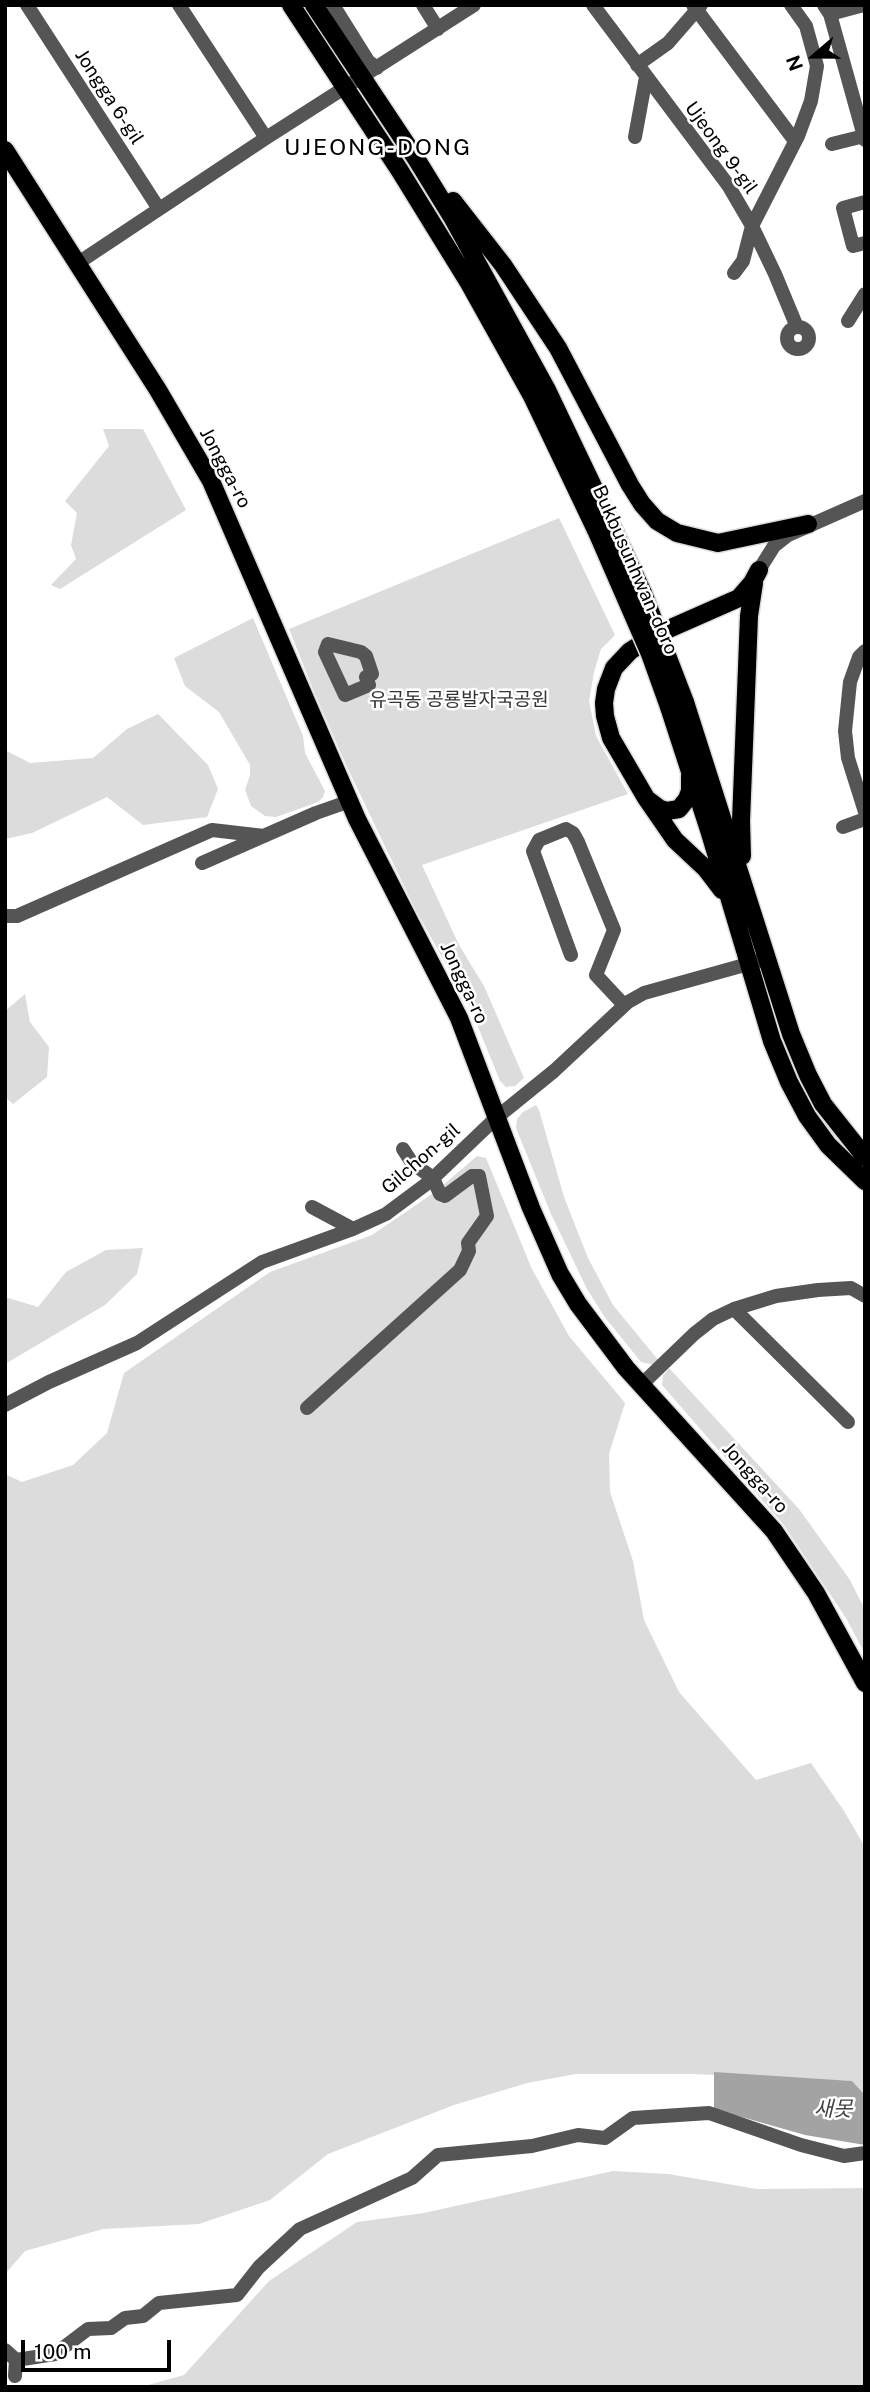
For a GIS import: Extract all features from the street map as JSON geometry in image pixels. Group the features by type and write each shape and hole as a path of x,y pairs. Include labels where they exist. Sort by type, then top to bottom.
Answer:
{"main road":[{"name":"Bukbusunhwan-doro","path":"291,5 435,226 603,526"},
{"name":"Bukbusunhwan-doro","path":"314,5 370,73 546,388 603,526 646,643 677,704 746,888 791,1034 823,1104 865,1157"},
{"name":"Jongga-ro","path":"5,150 158,390 211,481 350,802 459,1018 536,1220 560,1273 603,1340 774,1531 816,1593 865,1683"},
{"path":"417,160 495,255 551,338 629,485 657,521 677,533 718,543 808,524"},
{"path":"732,909 714,878 675,840 646,798 607,727 604,703 614,668 630,651 655,635 739,598 752,583 758,570"},
{"path":"746,888 741,821 749,616 758,570"},
{"name":"Bukbusunhwan-doro","path":"677,704 690,770 772,1041 807,1116 828,1144 865,1181"},
{"path":"646,798 660,809 667,811 679,808 690,791 690,770"}],"street":[{"name":"Jongga 6-gil","path":"27,5 159,209"},
{"path":"179,5 265,138"},
{"path":"333,5 369,61 370,73"},
{"path":"423,5 438,29"},
{"path":"78,263 265,138 346,89 474,5"},
{"name":"Ujeong 9-gil","path":"593,5 728,185 752,226 797,327"},
{"path":"734,273 743,261 752,226 795,141 811,101 817,66 806,26 791,5"},
{"path":"832,144 864,138 827,10 863,5"},
{"path":"635,137 641,71 697,7 795,141"},
{"path":"865,202 843,208 853,246 865,243"},
{"path":"848,321 865,294"},
{"path":"758,570 774,546 788,535 865,501"},
{"path":"865,650 859,657 850,682 845,731 848,758 865,812"},
{"path":"202,863 316,813 350,802"},
{"path":"843,827 865,819"},
{"path":"571,955 533,851 539,840 566,829 573,833 578,842 614,930 598,958 596,975 624,1005"},
{"path":"5,916 17,916 205,832 212,830 264,836"},
{"name":"Gilchon-gil","path":"5,1405 49,1382 137,1343 262,1262 386,1214 433,1178 496,1118 554,1071 624,1005 644,993 767,959"},
{"path":"307,1408 460,1269 469,1251 468,1243 487,1216 480,1176 472,1176 445,1196 440,1194 433,1178 412,1163 402,1149"},
{"path":"312,1207 353,1229"},
{"path":"641,1385 694,1334 713,1319 734,1309 776,1296 818,1290 851,1289 865,1296"},
{"path":"734,1309 848,1422"},
{"path":"15,2376 11,2355 55,2354 88,2329 111,2328 125,2318 144,2316 159,2303 237,2295 258,2267 300,2229 412,2178 438,2155 532,2146 578,2136 604,2138 633,2118 709,2113 801,2146 844,2156 865,2153"}],"green space":[{"path":"103,429 143,429 186,510 60,589 51,585 76,559 71,545 77,513 65,501 109,446"},
{"name":"유곡동 공룡발자국공원","path":"559,518 615,635 601,649 589,701 596,736 628,794 422,865 459,945 484,986 524,1078 515,1086 506,1087 500,1081 470,1007 415,909 347,767 289,629"},
{"path":"253,618 303,736 305,753 325,791 318,802 276,817 265,816 251,806 245,790 250,765 219,712 185,686 174,658"},
{"path":"158,714 208,765 218,789 207,817 143,825 107,797 32,833 5,839 5,750 30,763 93,758 127,729"},
{"path":"25,994 30,1022 49,1047 47,1077 13,1104 5,1097 5,1011"},
{"path":"536,1105 564,1197 588,1258 613,1305 659,1361 654,1365 641,1362 604,1316 587,1289 551,1214 516,1128 517,1119 523,1112"},
{"path":"477,1156 486,1158 532,1269 569,1336 625,1403 609,1454 610,1492 633,1561 644,1620 679,1692 756,1780 811,1763 865,1847 865,2095 852,2081 692,2074 576,2074 527,2083 454,2105 328,2154 270,2200 199,2224 103,2229 25,2251 5,2274 5,1474 22,1482 73,1465 107,1433 124,1373 270,1272 372,1235 435,1192"},
{"path":"143,1248 137,1274 105,1305 5,1364 5,1297 38,1307 66,1272 106,1250"},
{"path":"669,1368 799,1509 850,1580 865,1610 865,1654 846,1618 783,1524 662,1385 663,1376"},
{"path":"613,2171 668,2174 757,2189 865,2188 865,2387 141,2387 184,2375 269,2281 357,2222 424,2213"}],"water":[{"name":"새못","path":"714,2072 852,2081 865,2095 865,2145 805,2135 714,2109"}],"district":[{"name":"UJEONG-DONG","path":"378,148"}]}
